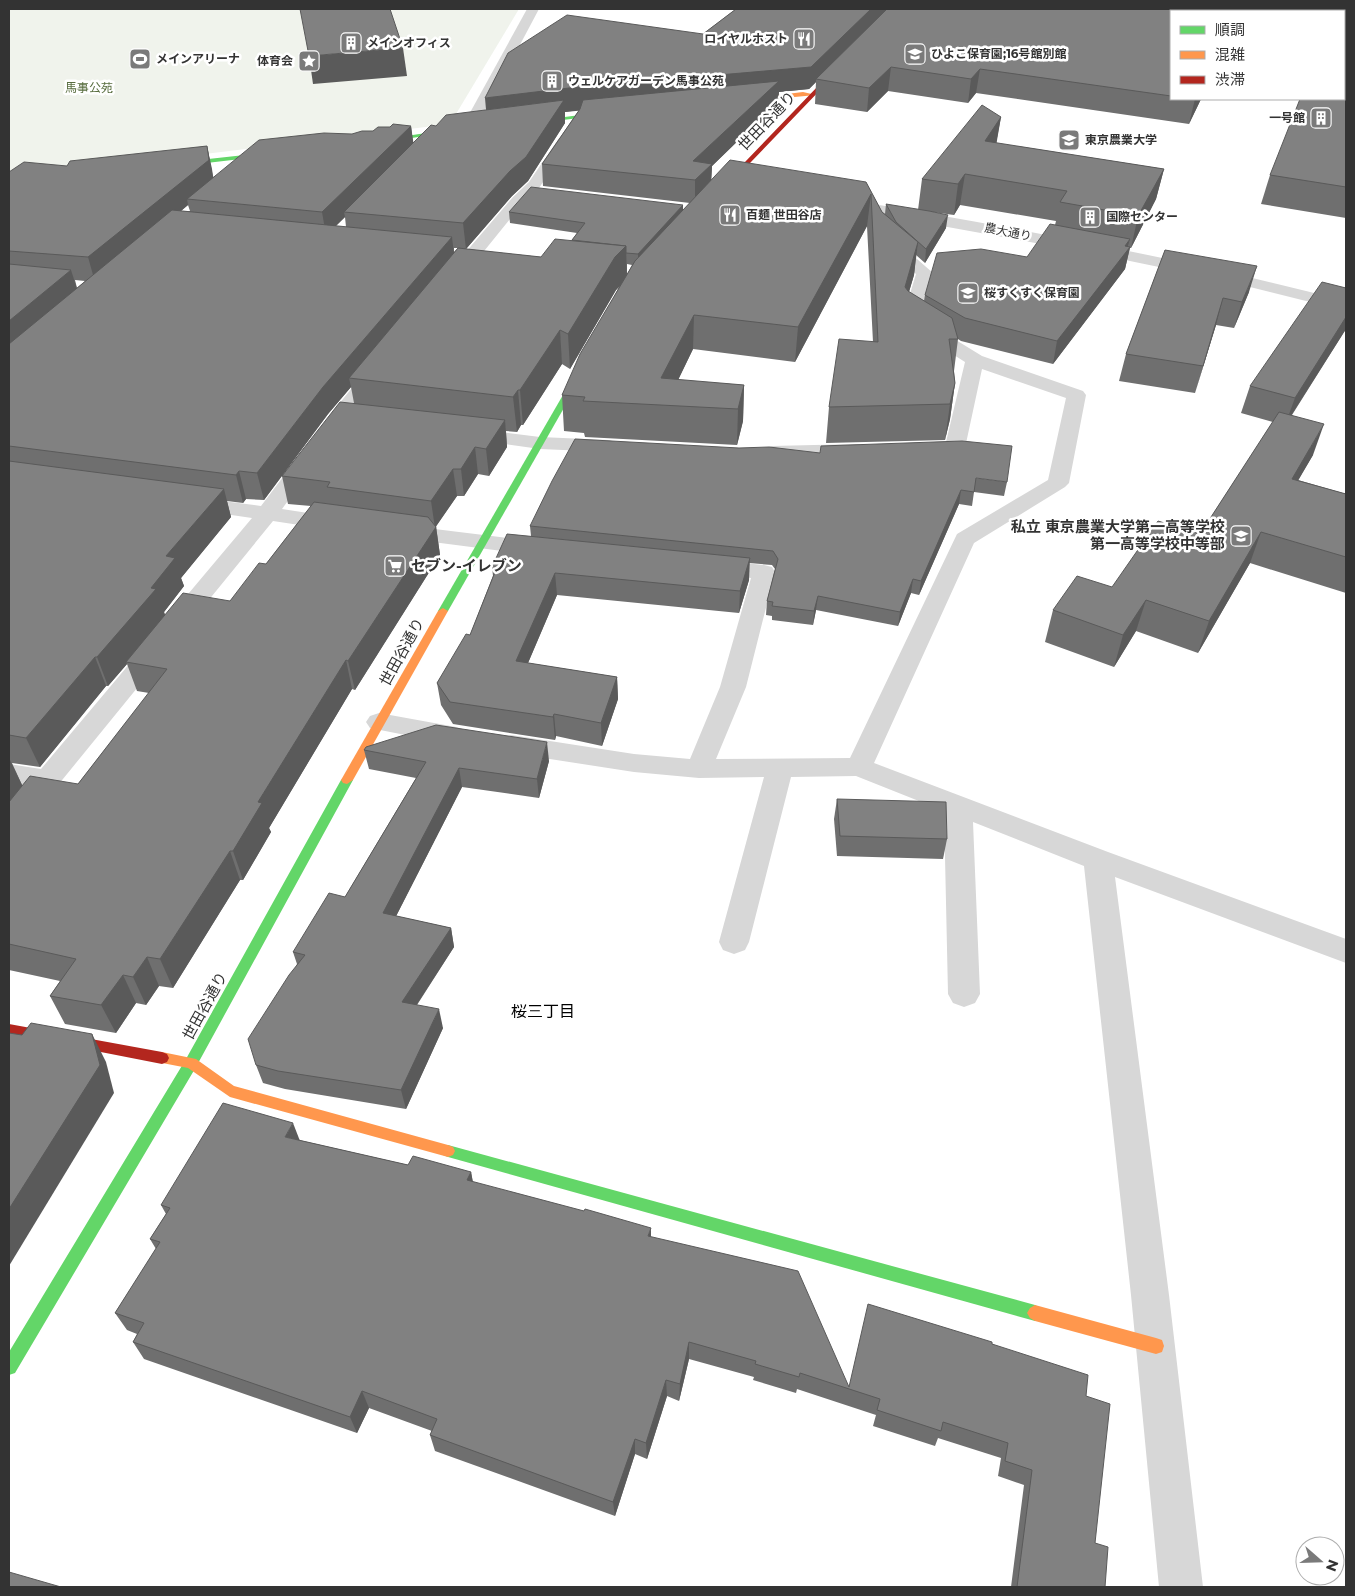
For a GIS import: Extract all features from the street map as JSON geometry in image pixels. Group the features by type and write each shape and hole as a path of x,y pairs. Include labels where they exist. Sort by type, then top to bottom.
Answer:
{"main road":[{"name":"世田谷通り","path":"713,198 847,62"},
{"path":"725,102 802,94 813,95"},
{"path":"514,124 619,112"},
{"path":"364,142 486,127"},
{"path":"164,166 289,152"},
{"name":"世田谷通り","path":"9,1367 191,1063 379,722 585,363"},
{"path":"9,1029 191,1063 230,1091 1156,1346"}],"street":[{"path":"468,129 533,9"},
{"path":"442,292 518,200 528,191 572,130 575,122 570,117"},
{"path":"420,153 439,133"},
{"path":"239,173 260,155"},
{"path":"726,185 746,188"},
{"path":"528,191 548,193"},
{"name":"農大通り","path":"832,202 971,225 1184,266 1258,282 1346,306"},
{"path":"859,767 965,539 1058,483 1076,396 975,360 911,320 925,273 886,240 870,208"},
{"path":"9,826 347,420 388,356"},
{"path":"906,449 955,448 975,360"},
{"path":"451,432 540,443 625,447"},
{"path":"749,453 876,450"},
{"path":"172,501 355,526"},
{"path":"384,530 480,543 557,550"},
{"path":"695,565 764,572 733,688 699,769"},
{"path":"379,722 634,763 699,769 859,767 1098,860 1346,951"},
{"path":"734,942 780,767"},
{"path":"9,774 47,780"},
{"path":"958,806 964,994"},
{"path":"1098,860 1156,1346 1181,1587"}],"green space":[{"name":"馬事公苑","path":"9,9 519,9 450,124 90,168 9,173"}],"building":[{"path":"300,9 390,9 403,48 309,56"},
{"path":"736,9 871,9 811,67 569,88 485,98 508,53 567,15 703,34"},
{"path":"887,9 1240,9 1170,10 1170,96 980,69 971,79 891,67 869,88 816,79"},
{"path":"1346,9 1346,187 1270,175 1300,100 1345,100 1345,10 1332,10"},
{"path":"779,81 693,161 712,164 695,180 542,164 580,109 583,100"},
{"path":"564,100 526,157 510,171 463,223 344,212 431,125 436,126 446,115"},
{"path":"982,105 1001,117 985,141 1164,169 1138,216 1060,202 1067,191 965,174 958,184 922,179"},
{"path":"393,124 411,126 322,212 187,199 259,140 324,133 352,134 362,131 373,131 378,127 390,127"},
{"path":"207,146 209,160 88,257 9,251 9,172 24,162 67,166 70,161"},
{"path":"730,160 866,182 882,212 918,242 905,287 908,291 952,318 958,339 949,339 955,383 950,404 829,407 839,339 878,342 871,194 798,327 694,315 661,378 744,385 738,409 583,401 585,397 562,395 580,354 635,261"},
{"path":"531,187 683,205 638,254 626,253 626,246 572,240 585,223 509,212"},
{"path":"886,204 948,215 926,249 896,222"},
{"path":"172,210 452,237 323,387 257,473 239,471 236,475 9,446 9,344"},
{"path":"1050,224 1130,239 1125,246 1130,247 1057,341 965,318 925,295 937,253 981,249 1027,257"},
{"path":"555,239 626,246 615,257 568,334 560,330 520,390 513,397 349,378 458,248 541,257"},
{"path":"1165,250 1257,266 1242,302 1223,298 1203,366 1126,354"},
{"path":"9,264 71,270 9,321"},
{"path":"1322,282 1346,288 1346,317 1295,398 1250,386"},
{"path":"340,402 505,420 486,449 475,447 461,469 453,469 431,501 327,487 330,482 282,476"},
{"path":"1279,412 1324,424 1292,479 1346,494 1346,557 1261,532 1209,621 1146,600 1123,635 1053,610 1077,576 1112,587 1158,521 1200,534"},
{"path":"575,439 739,448 769,447 820,453 821,446 962,441 1012,446 1007,482 976,478 974,492 961,490 921,581 913,579 900,612 818,596 814,611 772,606 773,602 767,601 778,559 773,551 530,526"},
{"path":"9,461 224,489 166,556 175,558 151,588 156,589 26,738 9,735"},
{"path":"314,502 428,517 436,527 348,661 346,660 258,802 262,803 233,851 230,851 160,959 147,957 133,977 123,975 101,1005 50,996 76,959 9,944 9,802 30,776 78,784 167,669 126,662 183,593 230,601 259,563 266,564"},
{"path":"507,534 750,558 740,591 555,573 516,661 617,677 601,723 554,714 553,717 450,702 437,683 466,634 470,635 497,567 492,567"},
{"path":"436,725 547,742 537,779 459,768 383,913 451,928 402,1002 439,1009 401,1090 278,1071 256,1065 248,1039 289,975 305,955 293,952 329,893 345,897 426,762 364,750 366,747"},
{"path":"837,799 946,802 947,839 840,836"},
{"path":"31,1023 92,1034 100,1065 9,1209 9,1033 22,1035"},
{"path":"223,1103 293,1123 285,1137 408,1165 413,1156 471,1172 467,1180 584,1211 585,1209 651,1228 648,1236 798,1271 849,1387 868,1304 992,1342 992,1344 1088,1375 1086,1396 1110,1404 1095,1543 1108,1547 1105,1587 1017,1587 1032,1470 1005,1461 1008,1443 943,1422 941,1431 877,1410 880,1399 800,1373 799,1377 755,1364 756,1361 689,1342 680,1384 666,1380 646,1443 635,1439 613,1502 430,1435 437,1419 362,1391 350,1417 133,1342 144,1323 115,1313 160,1242 150,1239 170,1208 161,1205"},
{"path":"9,1572 61,1587 9,1587"}],"traffic: fast":[{"path":"529,122 611,113"},
{"path":"376,141 459,130"},
{"path":"172,165 273,154"},
{"path":"443,611 581,371"},
{"path":"9,1367 191,1063 347,780"},
{"path":"448,1151 1035,1313"}],"traffic: slow":[{"path":"741,100 803,94 813,95"},
{"path":"347,780 443,611"},
{"path":"162,1058 191,1063 230,1091 448,1151"},
{"path":"1035,1313 1156,1346"}],"traffic: jam":[{"path":"721,190 822,85 842,68"},
{"path":"9,1029 162,1058"}],"place":[{"name":"ロイヤルホスト","path":"804,39"},
{"name":"メインオフィス","path":"351,43"},
{"name":"ひよこ保育園;16号館別館","path":"915,54"},
{"name":"メインアリーナ","path":"140,59"},
{"name":"体育会","path":"309,61"},
{"name":"ウェルケアガーデン馬事公苑","path":"552,81"},
{"name":"一号館","path":"1321,118"},
{"name":"東京農業大学","path":"1069,140"},
{"name":"百麺 世田谷店","path":"730,215"},
{"name":"国際センター","path":"1090,217"},
{"name":"桜すくすく保育園","path":"968,293"},
{"name":"私立 東京農業大学第一高等学校 第一高等学校中等部","path":"1241,536"},
{"name":"セブン-イレブン","path":"395,566"}],"district":[{"name":"桜三丁目","path":"543,1011"}]}
